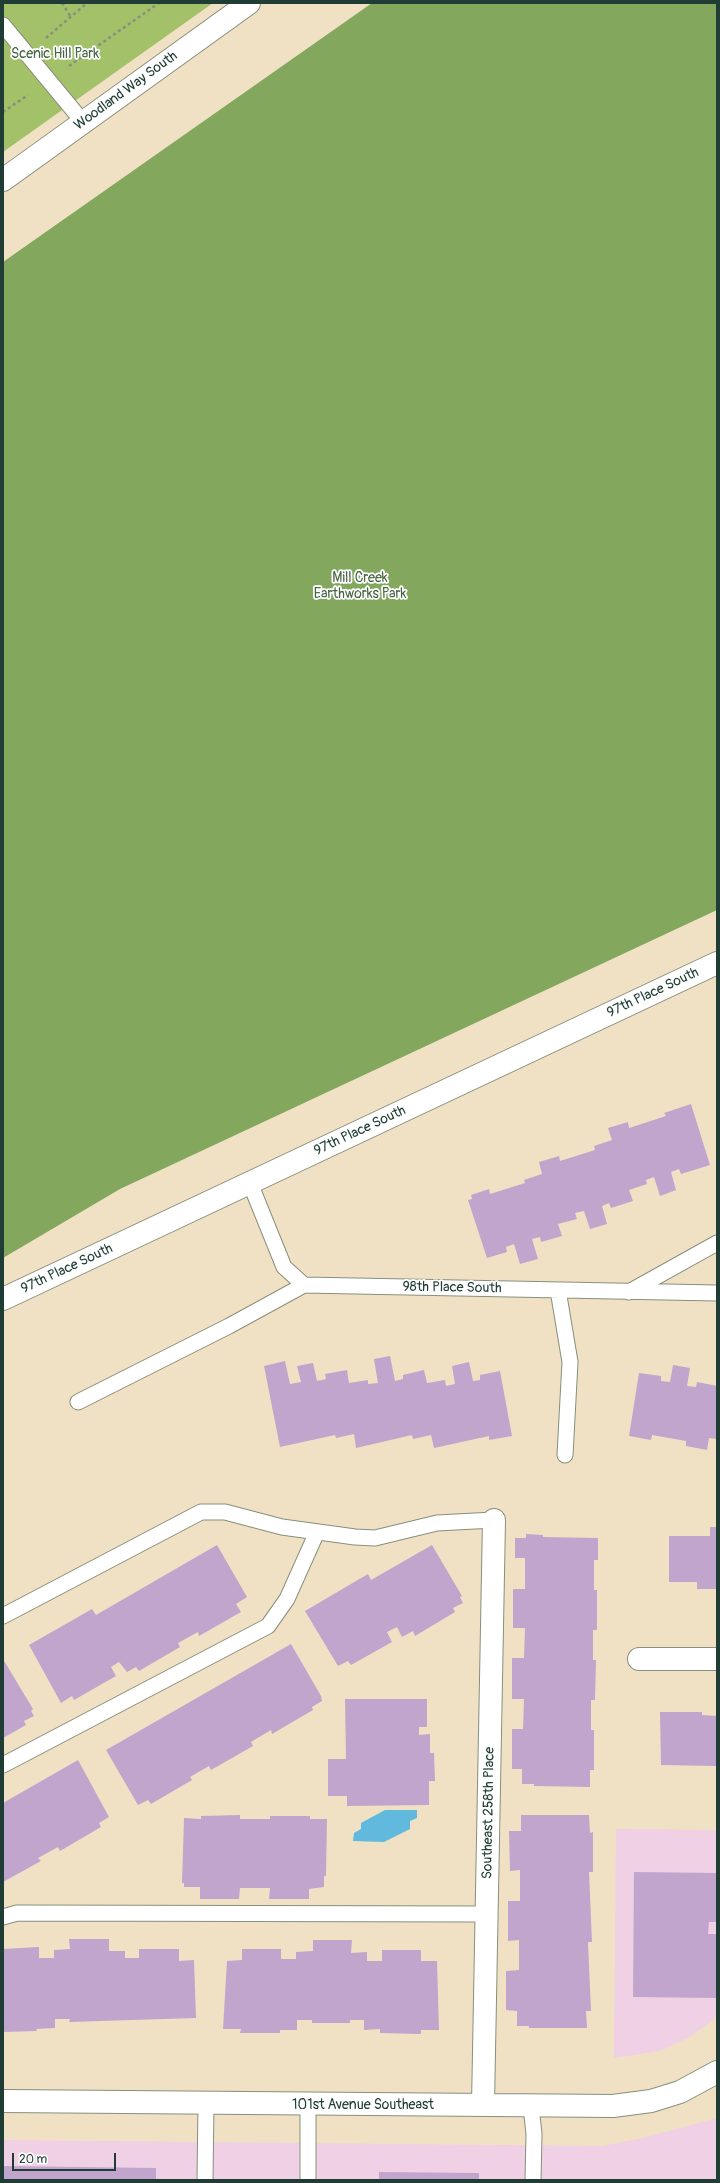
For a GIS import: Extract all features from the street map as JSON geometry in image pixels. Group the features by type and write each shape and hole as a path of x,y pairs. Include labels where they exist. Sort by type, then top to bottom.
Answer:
{"street":[{"name":"Woodland Way South","path":"3,180 249,3"},
{"name":"97th Place South","path":"3,1299 717,963"},
{"name":"Southeast 258th Place","path":"483,2105 494,1520"},
{"path":"639,1658 717,1659"},
{"name":"101st Avenue Southeast","path":"3,2101 308,2105 613,2106 651,2101 680,2092 717,2072"}],"lane":[{"path":"3,25 50,79 83,122"},
{"path":"78,1402 304,1286 284,1267 250,1183"},
{"path":"628,1293 717,1243"},
{"name":"98th Place South","path":"304,1286 558,1290 628,1293 717,1293"},
{"path":"558,1290 570,1362 565,1455"},
{"path":"3,1616 201,1512 225,1512 282,1527 375,1538 437,1523 494,1520"},
{"path":"3,1765 268,1626 287,1599 317,1532"},
{"path":"3,1917 17,1913 487,1914"},
{"path":"205,2180 206,2104"},
{"path":"308,2105 308,2180"},
{"path":"532,2106 534,2134 533,2180"}],"path":[{"path":"62,3 71,17"},
{"path":"28,54 87,3"},
{"path":"3,112 159,3"}],"shaded area":[{"path":"616,1829 717,1830 717,2017 690,2037 660,2051 614,2058"},
{"path":"717,2118 717,2180 3,2180 3,2140 602,2146 643,2138"}],"green space":[{"name":"Scenic Hill Park","path":"3,3 213,3 3,152"},
{"name":"Mill Creek Earthworks Park","path":"372,3 717,3 717,910 120,1189 3,1258 3,262"}],"water":[{"path":"385,1810 417,1810 417,1818 410,1821 410,1829 384,1842 353,1841 354,1833 361,1829 361,1823"}],"building":[{"path":"691,1104 710,1165 681,1174 679,1169 671,1172 676,1190 660,1196 654,1177 646,1180 647,1184 629,1190 633,1201 611,1208 609,1203 602,1206 607,1224 590,1229 584,1211 575,1213 577,1219 558,1224 562,1236 541,1242 540,1237 532,1239 538,1259 520,1264 514,1244 506,1247 507,1252 487,1258 468,1200 472,1199 471,1195 489,1189 490,1194 525,1183 524,1180 542,1174 539,1162 559,1156 560,1161 595,1150 594,1146 612,1140 608,1128 628,1122 629,1128 666,1116 664,1113"},
{"path":"390,1356 395,1381 403,1379 403,1375 424,1370 427,1383 445,1380 446,1386 455,1384 452,1366 469,1362 473,1381 480,1380 480,1375 500,1371 512,1436 489,1440 489,1436 434,1448 431,1435 413,1439 412,1435 356,1448 354,1434 336,1438 335,1435 280,1447 264,1366 285,1361 290,1384 301,1382 297,1366 313,1363 317,1381 326,1379 325,1374 347,1370 349,1383 368,1380 368,1384 378,1383 374,1359"},
{"path":"673,1365 690,1368 687,1386 696,1387 697,1382 717,1386 717,1439 709,1438 707,1450 686,1446 686,1441 652,1435 651,1440 629,1436 639,1373 661,1376 661,1381 670,1382"},
{"path":"710,1527 717,1527 717,1589 697,1589 697,1582 669,1582 669,1536 710,1536"},
{"path":"526,1534 543,1535 543,1537 598,1538 598,1560 594,1560 594,1590 597,1590 597,1630 593,1630 593,1660 596,1660 595,1700 591,1700 591,1730 594,1730 594,1770 590,1770 590,1787 534,1786 534,1784 522,1784 522,1769 512,1769 512,1729 523,1729 524,1699 512,1699 512,1658 524,1658 525,1628 513,1628 513,1589 525,1589 525,1558 515,1558 515,1538 526,1538"},
{"path":"217,1545 247,1597 236,1604 241,1612 199,1636 198,1632 178,1643 180,1647 139,1671 136,1667 127,1672 119,1662 111,1667 116,1676 74,1700 72,1696 61,1703 29,1645 92,1609 96,1615"},
{"path":"432,1545 462,1596 460,1597 463,1603 453,1608 455,1612 415,1636 413,1631 402,1637 397,1627 387,1632 392,1642 351,1665 348,1661 338,1666 305,1611 368,1574 371,1580"},
{"path":"291,1644 321,1696 322,1701 312,1707 313,1710 272,1734 271,1730 251,1742 253,1746 211,1770 209,1766 190,1777 192,1780 151,1804 148,1800 138,1805 106,1750"},
{"path":"3,1659 33,1709 31,1711 34,1716 24,1721 26,1725 3,1738"},
{"path":"345,1699 427,1699 427,1727 419,1727 419,1735 430,1734 430,1753 434,1753 435,1781 429,1781 429,1805 347,1806 347,1796 328,1796 328,1759 346,1759"},
{"path":"660,1712 702,1712 702,1715 717,1716 717,1766 661,1765"},
{"path":"78,1760 109,1817 99,1823 101,1827 60,1851 58,1847 38,1858 41,1861 3,1882 3,1803"},
{"path":"240,1815 240,1819 270,1819 270,1816 310,1816 310,1819 327,1819 326,1876 324,1876 324,1887 309,1889 309,1899 269,1899 270,1888 240,1888 239,1899 200,1899 200,1887 184,1887 184,1883 182,1883 184,1818 201,1819 201,1816"},
{"path":"521,1815 589,1815 590,1833 593,1832 593,1872 589,1872 592,1942 588,1942 591,2011 586,2011 587,2028 529,2028 529,2026 517,2026 517,2011 506,2010 506,1971 519,1970 519,1940 508,1941 508,1901 520,1901 520,1870 510,1871 509,1831 521,1831"},
{"path":"634,1872 717,1873 717,1922 709,1922 708,1934 717,1934 717,1998 633,1997"},
{"path":"69,1939 109,1939 109,1951 125,1951 125,1958 139,1958 139,1949 179,1949 179,1961 194,1960 196,2018 69,2022 70,2019 55,2019 55,2028 36,2029 37,2031 3,2032 3,1949 39,1947 39,1958 54,1958 54,1950 70,1949"},
{"path":"313,1940 352,1940 351,1953 367,1952 367,1961 382,1961 382,1950 421,1950 421,1961 437,1961 439,2030 421,2030 421,2034 380,2033 380,2029 364,2030 364,2020 350,2020 350,2023 312,2023 312,2020 297,2020 297,2030 280,2030 280,2033 240,2033 241,2029 223,2029 227,1961 242,1960 242,1949 281,1949 281,1959 296,1959 296,1952 313,1951"},
{"path":"3,2166 156,2168 156,2180 3,2180"},
{"path":"379,2172 479,2173 479,2180 379,2180"}]}
